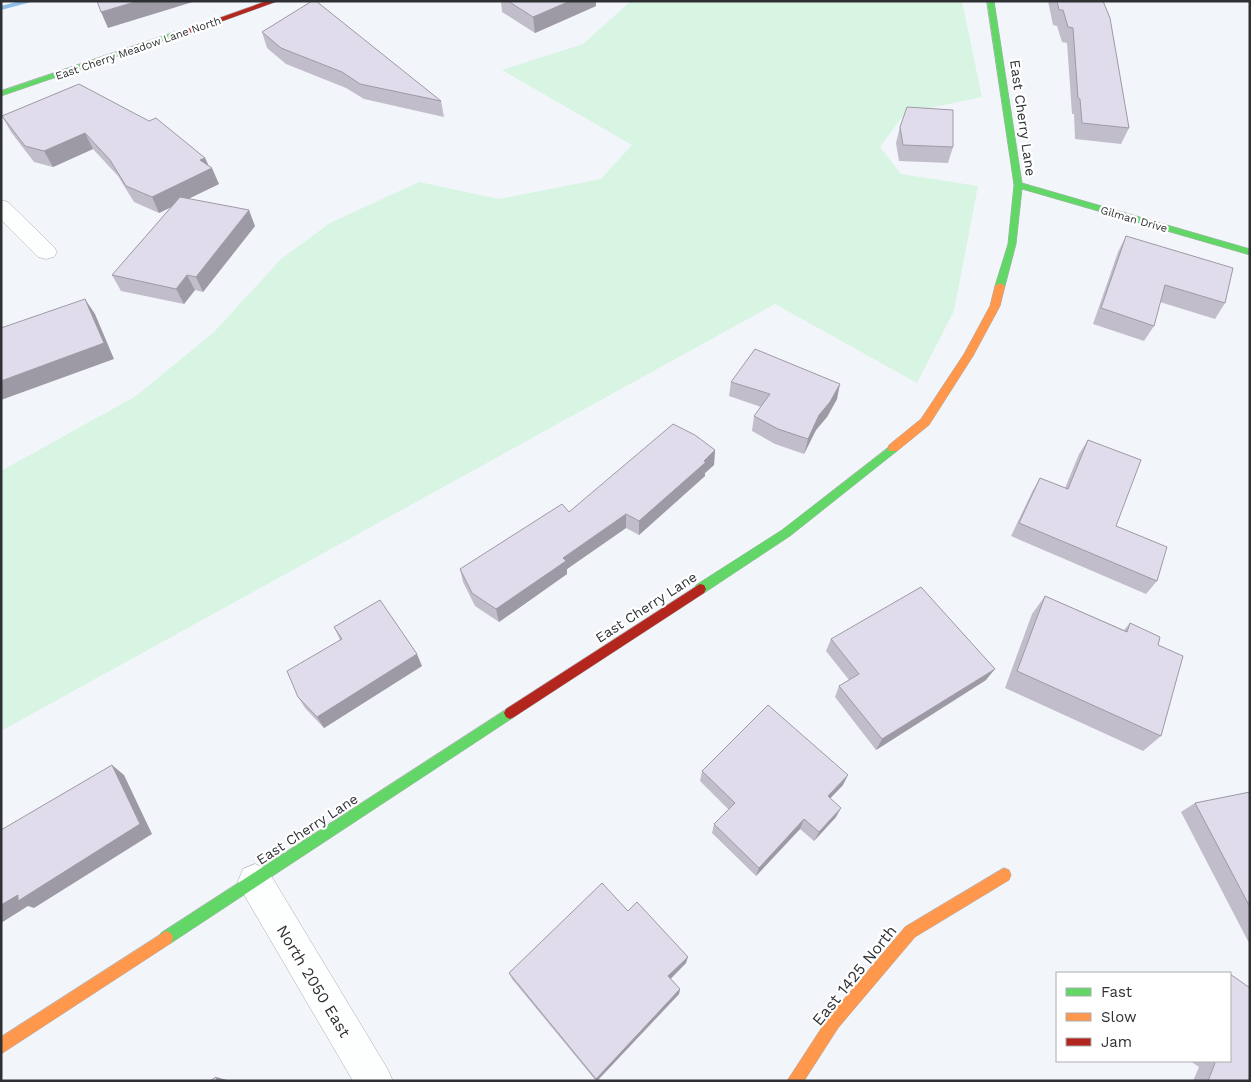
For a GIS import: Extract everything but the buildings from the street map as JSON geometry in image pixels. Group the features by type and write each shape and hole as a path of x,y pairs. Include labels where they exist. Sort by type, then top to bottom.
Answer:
{"street":[{"name":"East Cherry Meadow Lane North","path":"1,94 275,1"},
{"name":"East Cherry Lane","path":"1,1046 786,533 925,422 968,356 995,306 1012,244 1018,185 990,1"},
{"name":"Gilman Drive","path":"1018,185 1250,252"},
{"path":"1,207 46,252"},
{"name":"East 1425 North","path":"795,1081 833,1023 910,932 1004,875"},
{"name":"North 2050 East","path":"255,881 374,1081"}],"green space":[{"path":"631,1 962,1 982,97 905,113 880,147 901,174 978,186 954,311 917,383 775,304 1,731 1,471 136,396 214,332 281,259 330,223 419,182 499,199 601,179 632,145 502,70 583,44"}],"waterway":[{"path":"1,8 31,1"}],"traffic: fast":[{"path":"990,1 1018,185 1012,244 1000,286"},
{"path":"1,94 181,33"},
{"path":"1018,185 1250,252"},
{"path":"700,589 786,533 893,448"},
{"path":"166,938 510,713"}],"traffic: slow":[{"path":"893,448 925,422 968,356 995,306 1000,286"},
{"path":"795,1081 833,1023 910,932 1004,875"},
{"path":"1,1046 166,938"}],"traffic: jam":[{"path":"181,33 275,1"},
{"path":"510,713 700,589"}]}
